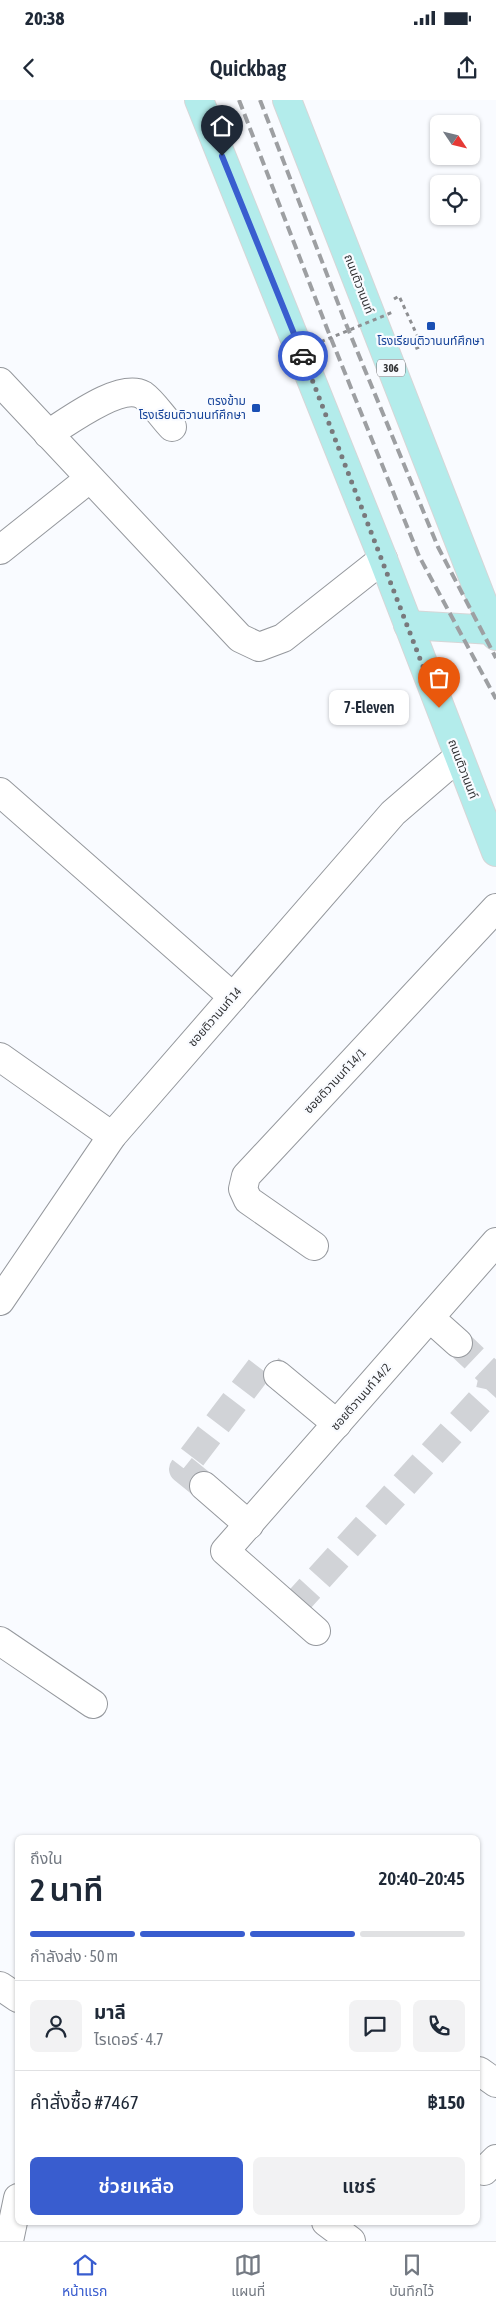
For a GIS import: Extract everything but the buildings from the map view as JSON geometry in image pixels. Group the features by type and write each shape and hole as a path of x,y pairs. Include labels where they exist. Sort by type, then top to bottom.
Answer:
{"main road":[{"name":"ถนนติวานนท์","path":"199,100 383,559 496,852"},
{"name":"ถนนติวานนท์","path":"287,100 495,633"},
{"path":"408,625 495,633"}],"street":[{"path":"0,382 240,638 259,646 283,638 383,559"},
{"path":"48,434 110,398 130,391 143,396 172,427"},
{"path":"0,550 90,479"},
{"name":"ซอยติวานนท์ 14","path":"0,1301 112,1136 393,814 458,757"},
{"path":"0,792 233,997"},
{"name":"ซอยติวานนท์ 14/1","path":"314,1246 248,1200 242,1189 246,1176 496,908"},
{"path":"0,1057 112,1136"},
{"name":"ซอยติวานนท์ 14/2","path":"316,1631 225,1551 496,1242"},
{"path":"430,1318 458,1343"},
{"path":"278,1375 337,1424"},
{"path":"204,1486 249,1525"},
{"path":"0,1641 93,1704"},
{"path":"0,1986 15,1996"},
{"path":"9,2241 15,2212"},
{"path":"330,2225 351,2241"}],"path":[{"path":"284,357 392,312"}],"tunnel":[{"path":"291,1609 490,1390 493,1376 458,1343"},
{"path":"204,1486 183,1469 263,1364 278,1375"}],"railway":[{"path":"239,100 328,331 419,556 496,699"},
{"path":"260,100 346,324 438,547 496,658"}],"way so far":[{"path":"303,356 439,708"}],"place":[{"name":"โรงเรียนติวานนท์ศึกษา","path":"431,326"},
{"name":"ตรงข้าม โรงเรียนติวานนท์ศึกษา","path":"256,408"},
{"name":"7-Eleven","path":"439,708"}],"route":[{"path":"222,156 303,356"}]}
